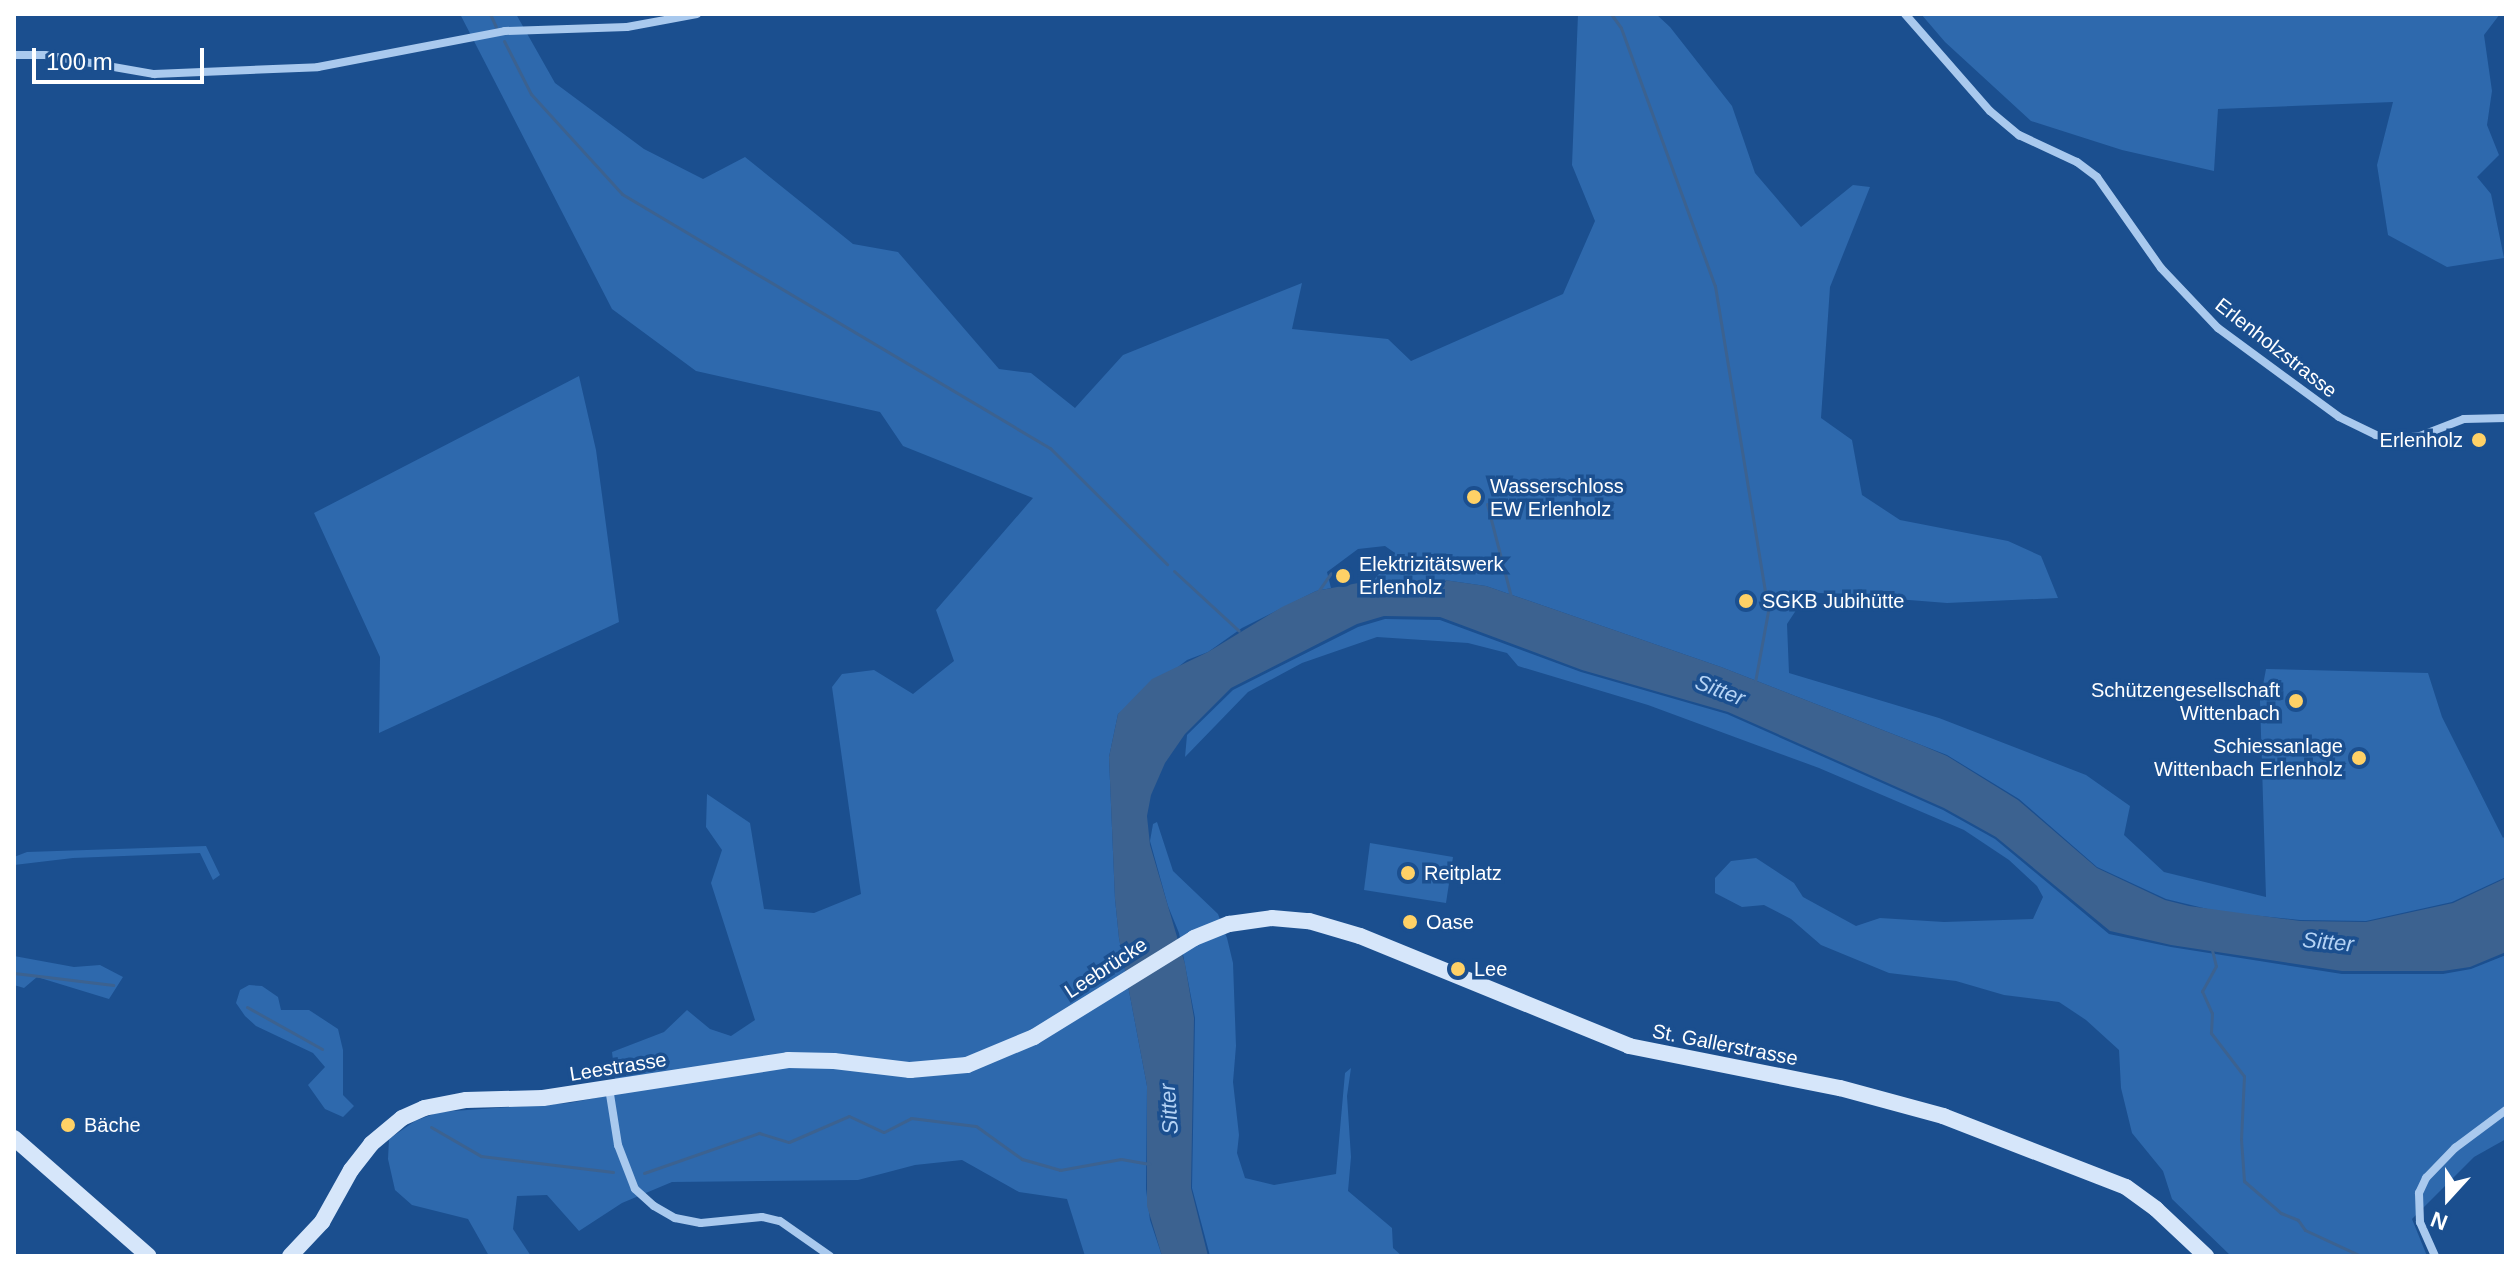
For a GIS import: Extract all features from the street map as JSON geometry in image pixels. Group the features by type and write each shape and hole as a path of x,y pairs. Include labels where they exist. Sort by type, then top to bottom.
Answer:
{"street":[{"path":"14,55 45,55 154,74 318,67 505,31 627,27 697,14"},
{"name":"Erlenholzstrasse","path":"1905,14 1990,111 2019,135 2077,162 2097,177 2161,268 2218,328 2339,417 2376,435 2395,439 2420,436 2464,419 2506,418"},
{"name":"St. Gallerstrasse","path":"1218,927 1272,918 1324,924 1629,1046 1918,1107 2126,1187 2156,1209 2206,1256"},
{"name":"Leebrücke","path":"1017,1046 1169,951 1218,927"},
{"name":"Leestrasse","path":"290,1256 322,1222 362,1155 384,1131 402,1118 444,1102 543,1098 788,1060 941,1070 986,1060 1017,1046"},
{"path":"609,1088 618,1145 635,1189 654,1206 675,1218 701,1223 762,1217 780,1221 830,1256"},
{"path":"2435,1256 2420,1222 2419,1193 2426,1178 2455,1148 2506,1110"},
{"path":"14,1138 149,1256"}],"shaded area":[{"path":"460,14 516,14 555,83 644,149 703,179 745,157 853,244 898,252 999,369 1031,373 1075,408 1123,355 1302,283 1292,329 1388,339 1411,361 1563,294 1595,221 1572,165 1578,14 1656,14 1670,27 1732,106 1755,173 1801,227 1853,185 1870,187 1830,287 1821,418 1852,440 1862,495 1900,520 2008,541 2041,556 2058,598 1947,603 1808,592 1787,624 1789,673 1939,718 2086,775 2130,806 2124,835 2164,872 2266,897 2260,701 2266,669 2428,673 2442,717 2503,838 2506,835 2506,877 2452,902 2366,921 2300,920 2220,912 2166,899 2097,867 2019,799 1947,755 1721,667 1486,586 1444,580 1374,580 1395,553 1385,546 1358,549 1327,572 1331,588 1316,591 1242,628 1208,652 1187,660 1118,714 1109,757 1115,899 1119,938 1147,1086 1146,1189 1150,1220 1162,1256 1085,1256 1067,1199 1019,1192 962,1160 915,1165 858,1180 672,1182 622,1203 579,1231 547,1195 517,1196 513,1229 531,1256 489,1256 468,1219 412,1205 395,1190 388,1159 389,1139 415,1121 439,1112 569,1103 617,1094 612,1052 664,1032 687,1010 710,1029 731,1036 755,1020 711,883 722,850 706,827 707,794 750,823 764,909 814,913 861,894 832,687 842,674 874,670 913,694 954,661 936,610 1033,498 903,446 880,412 696,371 612,309"},
{"path":"1921,14 2500,14 2484,35 2492,91 2487,125 2499,155 2477,177 2491,194 2504,258 2447,267 2388,235 2377,165 2393,102 2218,109 2214,171 2122,150 2031,121 1945,42"},
{"path":"579,376 596,450 619,622 379,733 380,657 314,513"},
{"path":"1385,619 1440,620 1581,672 1727,714 1943,810 1995,839 2109,934 2342,974 2443,974 2471,969 2506,955 2506,1139 2474,1157 2412,1219 2427,1256 2231,1256 2172,1199 2163,1171 2132,1133 2121,1088 2119,1050 2086,1020 2059,1002 2004,995 1956,981 1889,973 1821,945 1791,919 1764,905 1742,907 1715,893 1715,878 1731,861 1756,858 1794,883 1803,897 1856,926 1880,918 1944,922 2033,919 2043,897 2037,886 2009,860 1964,830 1819,768 1648,705 1518,666 1507,653 1468,643 1377,637 1302,663 1248,692 1185,757 1187,735 1233,690 1358,627"},
{"path":"1157,822 1173,871 1218,914 1227,938 1233,963 1236,1046 1233,1082 1239,1135 1237,1153 1245,1178 1274,1185 1336,1174 1345,1073 1351,1068 1347,1096 1351,1157 1348,1191 1392,1228 1393,1248 1402,1256 1210,1256 1192,1188 1195,1018 1179,933 1150,841 1153,824"},
{"name":"Reitplatz","path":"1370,843 1453,857 1446,903 1364,890"},
{"path":"206,846 220,875 213,880 200,853 73,858 14,865 14,857 27,852"},
{"path":"14,956 74,967 100,965 123,977 109,999 37,977 24,988 14,985"},
{"path":"249,985 262,986 278,997 281,1010 309,1010 338,1029 343,1050 343,1095 354,1106 343,1117 325,1109 308,1085 325,1067 313,1053 256,1026 245,1016 236,1003 240,990"}],"water":[{"name":"Sitter","path":"1374,580 1444,580 1486,586 1721,667 1921,745 1947,756 2018,800 2097,868 2165,900 2300,921 2366,922 2453,903 2506,878 2506,952 2470,967 2443,971 2342,971 2171,945 2110,931 1996,837 1944,808 1728,712 1582,670 1440,617 1384,616 1357,624 1231,688 1185,734 1165,763 1151,795 1147,816 1150,845 1185,964 1194,1018 1191,1188 1208,1256 1162,1256 1147,1206 1147,1086 1119,938 1115,899 1109,757 1118,714 1152,679 1208,652 1282,607 1316,591"}],"waterway":[{"path":"490,14 496,27"},
{"path":"1611,14 1621,28 1715,286 1767,605"},
{"path":"504,41 531,94 622,194 1050,448 1167,564"},
{"path":"1487,504 1511,597"},
{"path":"1174,571 1239,631"},
{"path":"1317,593 1331,573"},
{"name":"Sitter","path":"1755,682 1768,611"},
{"path":"2212,950 2216,966 2202,991 2212,1013 2211,1033 2244,1076 2241,1139 2244,1181 2281,1213 2298,1220 2305,1230 2361,1256"},
{"path":"14,973 113,985"},
{"path":"247,1007 322,1049"},
{"path":"644,1173 759,1133 789,1142 849,1116 884,1132 911,1118 976,1126 1022,1159 1060,1170 1121,1159 1150,1164"},
{"path":"431,1127 481,1156 613,1172"}],"place":[{"name":"Erlenholz","path":"2479,440"},
{"name":"Wasserschloss EW Erlenholz","path":"1474,497"},
{"name":"Elektrizitätswerk Erlenholz","path":"1343,576"},
{"name":"SGKB Jubihütte","path":"1746,601"},
{"name":"Schützengesellschaft Wittenbach","path":"2296,701"},
{"name":"Schiessanlage Wittenbach Erlenholz","path":"2359,758"},
{"name":"Reitplatz","path":"1408,873"},
{"name":"Oase","path":"1410,922"},
{"name":"Lee","path":"1458,969"},
{"name":"Bäche","path":"68,1125"}]}
